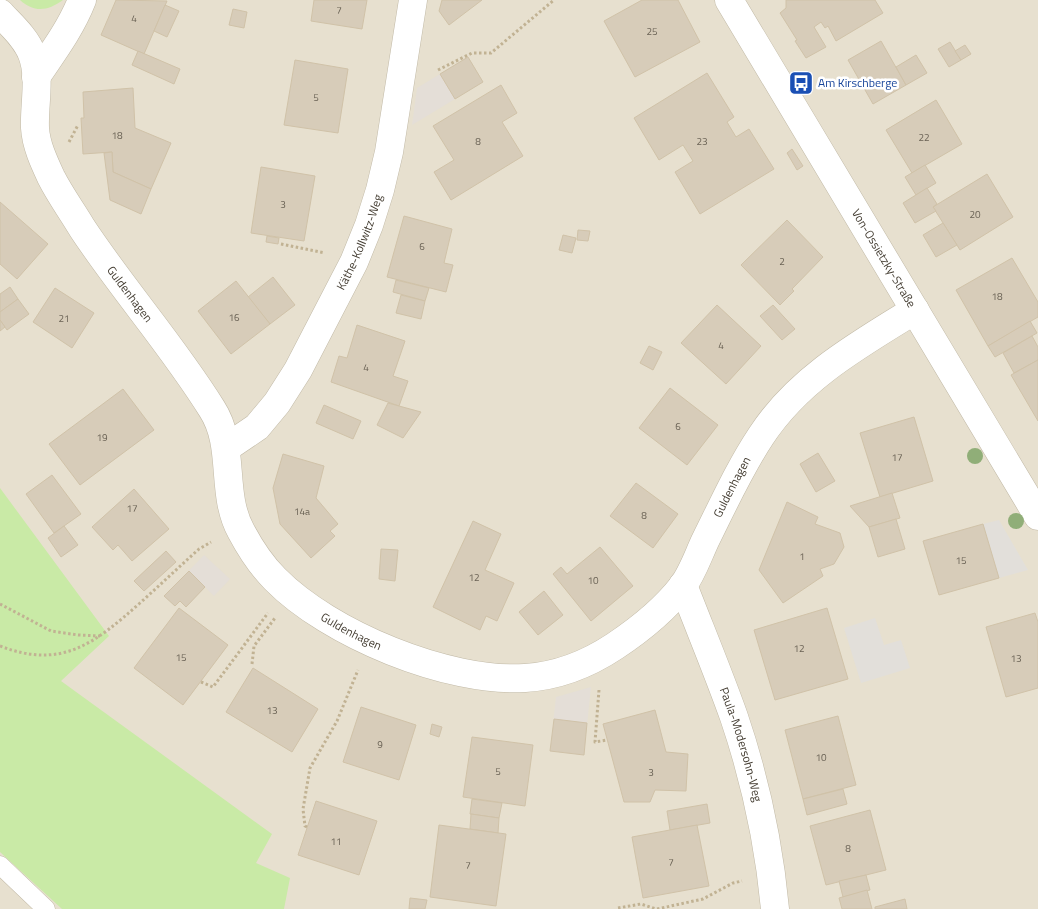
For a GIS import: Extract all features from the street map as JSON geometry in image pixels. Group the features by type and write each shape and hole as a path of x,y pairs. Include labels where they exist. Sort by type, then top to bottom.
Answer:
{"street":[{"path":"36,77 64,37 76,16 82,0"},
{"name":"Käthe-Kollwitz-Weg","path":"226,448 257,427 277,403 298,370 354,262 369,225 389,152 413,0"},
{"name":"Von-Ossietzky-Straße","path":"730,0 1038,516"},
{"name":"Guldenhagen","path":"0,13 24,39 32,55 36,77 35,130 40,152 52,180 103,260 199,387 216,415 226,448 229,495 238,526 286,600 370,641 447,669 494,678 526,678 558,674 588,662 614,647 646,624 683,585 739,472 763,433 792,397 839,357 915,310"},
{"name":"Paula-Modersohn-Weg","path":"683,585 734,717 758,802 772,875 775,909"}],"lane":[{"path":"0,865 46,909"}],"path":[{"path":"438,70 472,53 491,53 554,0"},
{"path":"282,244 337,255 354,262"},
{"path":"0,646 36,656 57,655 78,649 110,630 200,549 238,526"},
{"path":"252,664 254,646 277,616 286,600"},
{"path":"201,682 213,686 270,611 286,600"},
{"path":"0,604 51,631 100,636"},
{"path":"307,827 305,826 303,809 310,768 337,722 370,641"},
{"path":"588,662 600,686 595,742 607,740"},
{"path":"618,908 641,904 657,909 703,900 733,883 772,875"}],"shaded area":[{"path":"0,0 1038,0 1038,909 0,909"},
{"path":"468,57 483,82 412,125 417,88"},
{"path":"999,520 1028,570 999,578 983,524"},
{"path":"204,555 230,579 214,596 205,587 186,607 180,601 175,606 164,596"},
{"path":"875,618 884,645 901,640 910,668 861,683 844,628"},
{"path":"591,687 584,755 550,751 556,697"}],"green space":[{"path":"20,0 63,0 46,8 36,9"},
{"path":"0,488 109,636 61,681 272,834 256,863 290,878 284,909 62,909 0,852"}],"building":[{"path":"116,0 167,1 144,54 101,35"},
{"path":"314,0 367,0 362,29 311,21"},
{"path":"442,0 482,0 449,25 439,11"},
{"path":"642,0 678,0 700,42 635,77 604,21"},
{"path":"786,0 875,0 883,13 836,41 828,26 825,28 821,22 814,27 826,47 806,58 780,13 786,8"},
{"path":"165,5 179,11 167,37 154,31"},
{"path":"233,9 247,12 244,28 229,25"},
{"path":"881,41 906,85 873,104 848,60"},
{"path":"950,42 961,60 949,67 938,49"},
{"path":"965,45 971,54 961,60 955,51"},
{"path":"138,51 180,69 174,84 132,65"},
{"path":"916,55 927,73 906,85 896,67"},
{"path":"468,57 483,82 455,99 440,74"},
{"path":"295,60 348,69 338,133 284,125"},
{"path":"707,73 734,117 727,122 736,137 749,129 774,169 700,214 675,172 693,161 683,145 659,160 634,118"},
{"path":"501,85 517,113 502,122 523,156 451,200 434,172 454,160 433,126"},
{"path":"133,88 135,128 171,143 151,189 113,172 112,152 83,154 81,118 84,118 83,92"},
{"path":"936,100 962,144 912,173 886,130"},
{"path":"792,149 803,166 797,170 787,153"},
{"path":"112,152 113,172 151,189 141,214 110,200 104,153"},
{"path":"925,165 936,183 916,195 905,177"},
{"path":"261,167 315,176 304,241 251,233"},
{"path":"987,174 1013,217 960,250 933,207"},
{"path":"927,188 937,204 933,207 936,211 915,223 903,203"},
{"path":"0,202 48,244 17,279 0,264"},
{"path":"404,216 452,229 444,263 453,265 446,292 387,277"},
{"path":"787,220 823,257 792,289 794,291 780,305 741,265"},
{"path":"943,223 957,245 936,257 923,235"},
{"path":"578,230 590,231 588,241 577,240"},
{"path":"563,235 576,238 572,253 559,250"},
{"path":"267,236 279,238 278,244 266,242"},
{"path":"1012,258 1038,302 1038,317 988,346 956,290"},
{"path":"273,277 295,305 270,324 248,297"},
{"path":"396,280 429,288 425,301 393,292"},
{"path":"236,281 270,324 231,354 198,311"},
{"path":"10,287 18,299 0,312 0,294"},
{"path":"55,288 94,313 72,348 33,322"},
{"path":"401,295 425,301 421,319 396,313"},
{"path":"18,299 29,314 7,330 0,320 0,312"},
{"path":"717,305 761,346 726,384 681,343"},
{"path":"773,305 795,329 782,340 760,316"},
{"path":"0,320 5,327 0,331"},
{"path":"1030,321 1037,333 995,357 988,346"},
{"path":"357,325 405,341 393,376 408,381 399,406 331,382 339,356 347,358"},
{"path":"1032,336 1038,347 1038,360 1014,373 1003,353"},
{"path":"649,346 662,352 653,370 640,363"},
{"path":"1038,360 1038,421 1011,375"},
{"path":"670,388 718,425 687,465 639,428"},
{"path":"123,389 154,430 80,485 49,444"},
{"path":"388,403 421,412 403,438 377,425"},
{"path":"324,405 361,421 353,439 316,423"},
{"path":"914,417 933,481 880,497 860,433"},
{"path":"818,453 835,481 816,492 800,464"},
{"path":"283,454 324,466 316,498 338,524 330,531 335,536 311,558 280,524 273,488"},
{"path":"52,475 81,514 54,533 26,494"},
{"path":"636,483 678,514 653,548 610,516"},
{"path":"134,489 169,529 132,561 118,545 113,550 92,527"},
{"path":"892,493 900,518 869,527 850,506"},
{"path":"787,502 818,517 815,524 840,533 844,547 834,564 820,569 823,576 783,603 759,570"},
{"path":"896,519 905,549 878,557 869,527"},
{"path":"473,521 501,534 485,570 514,583 497,621 486,616 480,630 433,607"},
{"path":"983,524 999,578 939,595 923,541"},
{"path":"64,526 78,545 61,557 48,538"},
{"path":"600,547 633,586 591,621 553,574 561,567 567,574"},
{"path":"381,549 398,550 395,581 379,579"},
{"path":"166,551 176,562 144,591 134,581"},
{"path":"189,571 205,587 186,607 180,601 175,606 164,596"},
{"path":"544,591 563,615 538,635 519,612"},
{"path":"179,608 228,645 183,705 134,668"},
{"path":"827,608 848,679 775,700 754,630"},
{"path":"1035,613 1038,622 1038,688 1006,697 986,627"},
{"path":"253,668 318,709 292,752 226,712"},
{"path":"361,707 416,725 399,780 343,762"},
{"path":"655,710 666,752 688,754 686,791 655,790 650,802 624,802 603,724"},
{"path":"838,716 856,785 803,799 785,730"},
{"path":"554,719 587,723 584,755 550,751"},
{"path":"432,724 442,727 439,737 430,734"},
{"path":"472,737 533,745 525,806 463,797"},
{"path":"843,789 847,804 807,815 803,799"},
{"path":"472,799 502,803 499,818 470,814"},
{"path":"316,801 377,821 359,875 298,855"},
{"path":"707,804 710,823 670,830 667,811"},
{"path":"870,810 886,870 826,885 810,826"},
{"path":"471,814 499,818 498,833 470,829"},
{"path":"439,825 506,834 496,906 430,897"},
{"path":"697,825 709,886 643,898 632,837"},
{"path":"866,875 870,890 843,897 839,881"},
{"path":"867,890 872,909 842,909 839,898"},
{"path":"410,898 427,900 425,909 409,909"},
{"path":"905,899 907,909 875,909 875,907"}],"place":[{"name":"Am Kirschberge","path":"801,83"}]}
